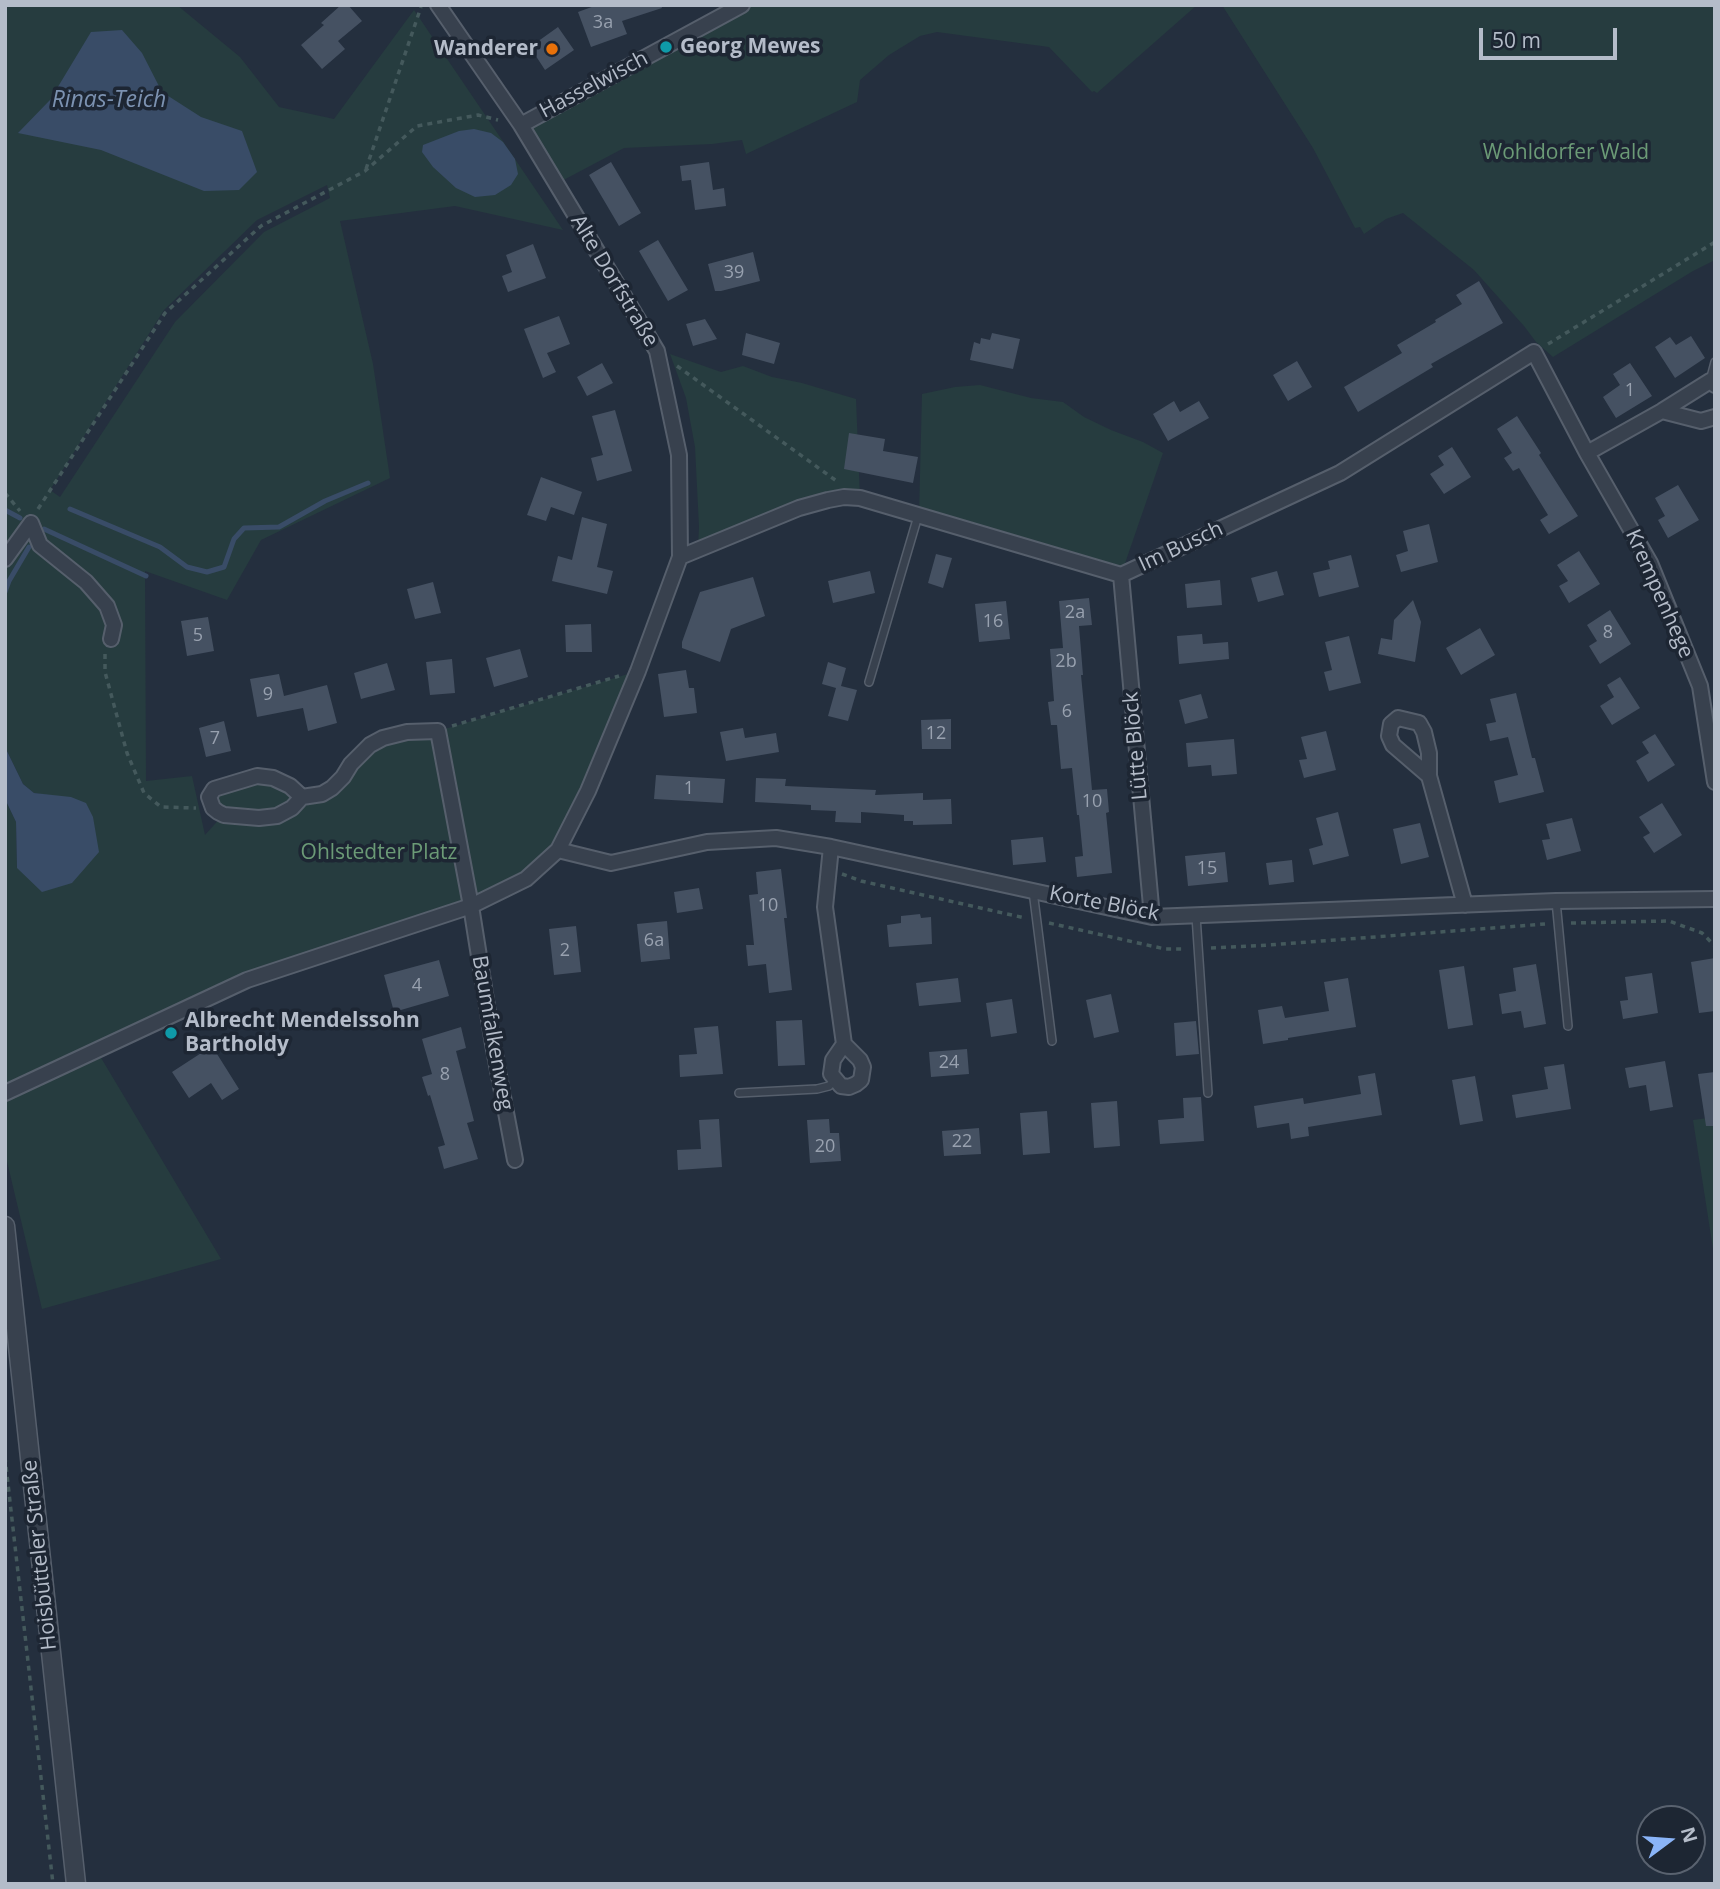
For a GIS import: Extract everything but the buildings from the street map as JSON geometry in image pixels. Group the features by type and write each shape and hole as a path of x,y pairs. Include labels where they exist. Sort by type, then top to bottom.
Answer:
{"street":[{"name":"Alte Dorfstraße","path":"438,5 521,125 657,351 679,455 680,557 638,671"},
{"name":"Hasselwisch","path":"521,125 742,5"},
{"name":"Krempenhege","path":"1534,352 1587,453 1650,563 1700,686 1709,700 1715,782"},
{"name":"Im Busch","path":"680,557 799,508 844,497 860,498 1121,575 1340,473 1534,352"},
{"path":"1587,453 1712,383"},
{"path":"1662,411 1701,421 1715,417"},
{"path":"5,559 31,523"},
{"path":"31,523 40,545 86,582 107,606 114,625 111,639"},
{"name":"Lütte Blöck","path":"1121,575 1152,918"},
{"path":"5,1093 247,980 471,906 526,879 558,850 588,791 638,671"},
{"path":"302,797 282,782 257,776 214,789 209,797 210,803 223,815 259,818 276,816 292,808 302,797 322,794 332,788 370,745 383,738 407,732 438,731 471,906"},
{"path":"1429,776 1465,905"},
{"name":"Korte Blöck","path":"558,850 611,863 707,842 776,838 831,847 1152,918 1556,901 1715,899"},
{"path":"831,847 825,907 844,1044 860,1060 863,1067 863,1075 856,1084 849,1087 841,1086 831,1074 833,1060 844,1044"},
{"name":"Baumfalkenweg","path":"471,906 515,1160"},
{"name":"Hoisbütteler Straße","path":"5,1227 76,1884"}],"lane":[{"path":"1712,383 1715,362"},
{"path":"869,682 919,515"},
{"path":"1033,890 1052,1041"},
{"path":"1556,901 1568,1026"},
{"path":"1196,916 1208,1093"},
{"path":"740,1093 817,1089 829,1086 835,1080"}],"path":[{"path":"365,171 422,5"},
{"path":"5,493 31,523 42,501 166,313 261,226 365,171 417,127 478,115 521,125"},
{"path":"5,187 5,194"},
{"path":"1534,352 1715,242"},
{"path":"657,351 860,498"},
{"path":"111,639 106,653 105,672 127,753 144,793 161,807 195,808 210,803"},
{"path":"438,731 638,671"},
{"path":"5,1457 53,1884"}],"green space":[{"name":"Ohlstedter Platz","path":"5,5 177,5 240,57 279,107 334,119 414,10 563,230 455,206 340,221 373,364 390,478 261,540 227,600 145,571 146,781 192,776 205,835 223,815 209,797 257,776 302,797 322,794 370,745 438,731 638,671 558,850 526,879 247,980 97,1051 221,1259 42,1309 5,1153 5,799 16,822 17,868 52,796 34,793 23,784 6,749","holes":["327,185 330,198 264,232 175,322 60,497 50,490 164,310 257,220"]},
{"path":"742,5 1197,5 1097,93 1092,92 1049,47 937,32 920,36 889,55 860,80 857,102 746,154 742,140 624,148 556,184 521,125"},
{"name":"Wohldorfer Wald","path":"1222,5 1715,5 1715,260 1553,357 1536,342 1474,270 1403,213 1386,219 1364,234 1360,227 1355,228 1313,148"},
{"path":"670,354 721,372 743,366 772,377 856,399 860,498 844,497 698,549 695,447 686,398"},
{"path":"980,385 1031,398 1063,402 1084,417 1163,453 1121,575 919,515 922,394"},
{"path":"1715,1117 1715,1262 1693,1120"}],"water":[{"name":"Rinas-Teich","path":"122,30 142,53 162,92 201,117 242,131 257,172 239,190 204,191 101,150 18,133 50,100 91,32"},
{"path":"474,129 491,133 503,142 515,159 518,174 511,185 495,195 475,197 456,188 433,167 422,152 423,145 459,131"},
{"path":"5,740 6,749 23,784 34,793 71,797 86,803 93,817 99,852 72,883 42,892 17,868 16,822 5,799"}],"waterway":[{"path":"70,509 160,547 187,567 207,572 224,567 234,539 244,528 279,527 325,501 368,483"},
{"path":"5,510 20,518"},
{"path":"44,529 146,576"},
{"path":"5,592 29,547"}],"place":[{"name":"Georg Mewes","path":"666,47"},
{"name":"Wanderer","path":"552,49"},
{"name":"Albrecht Mendelssohn Bartholdy","path":"171,1033"}]}
